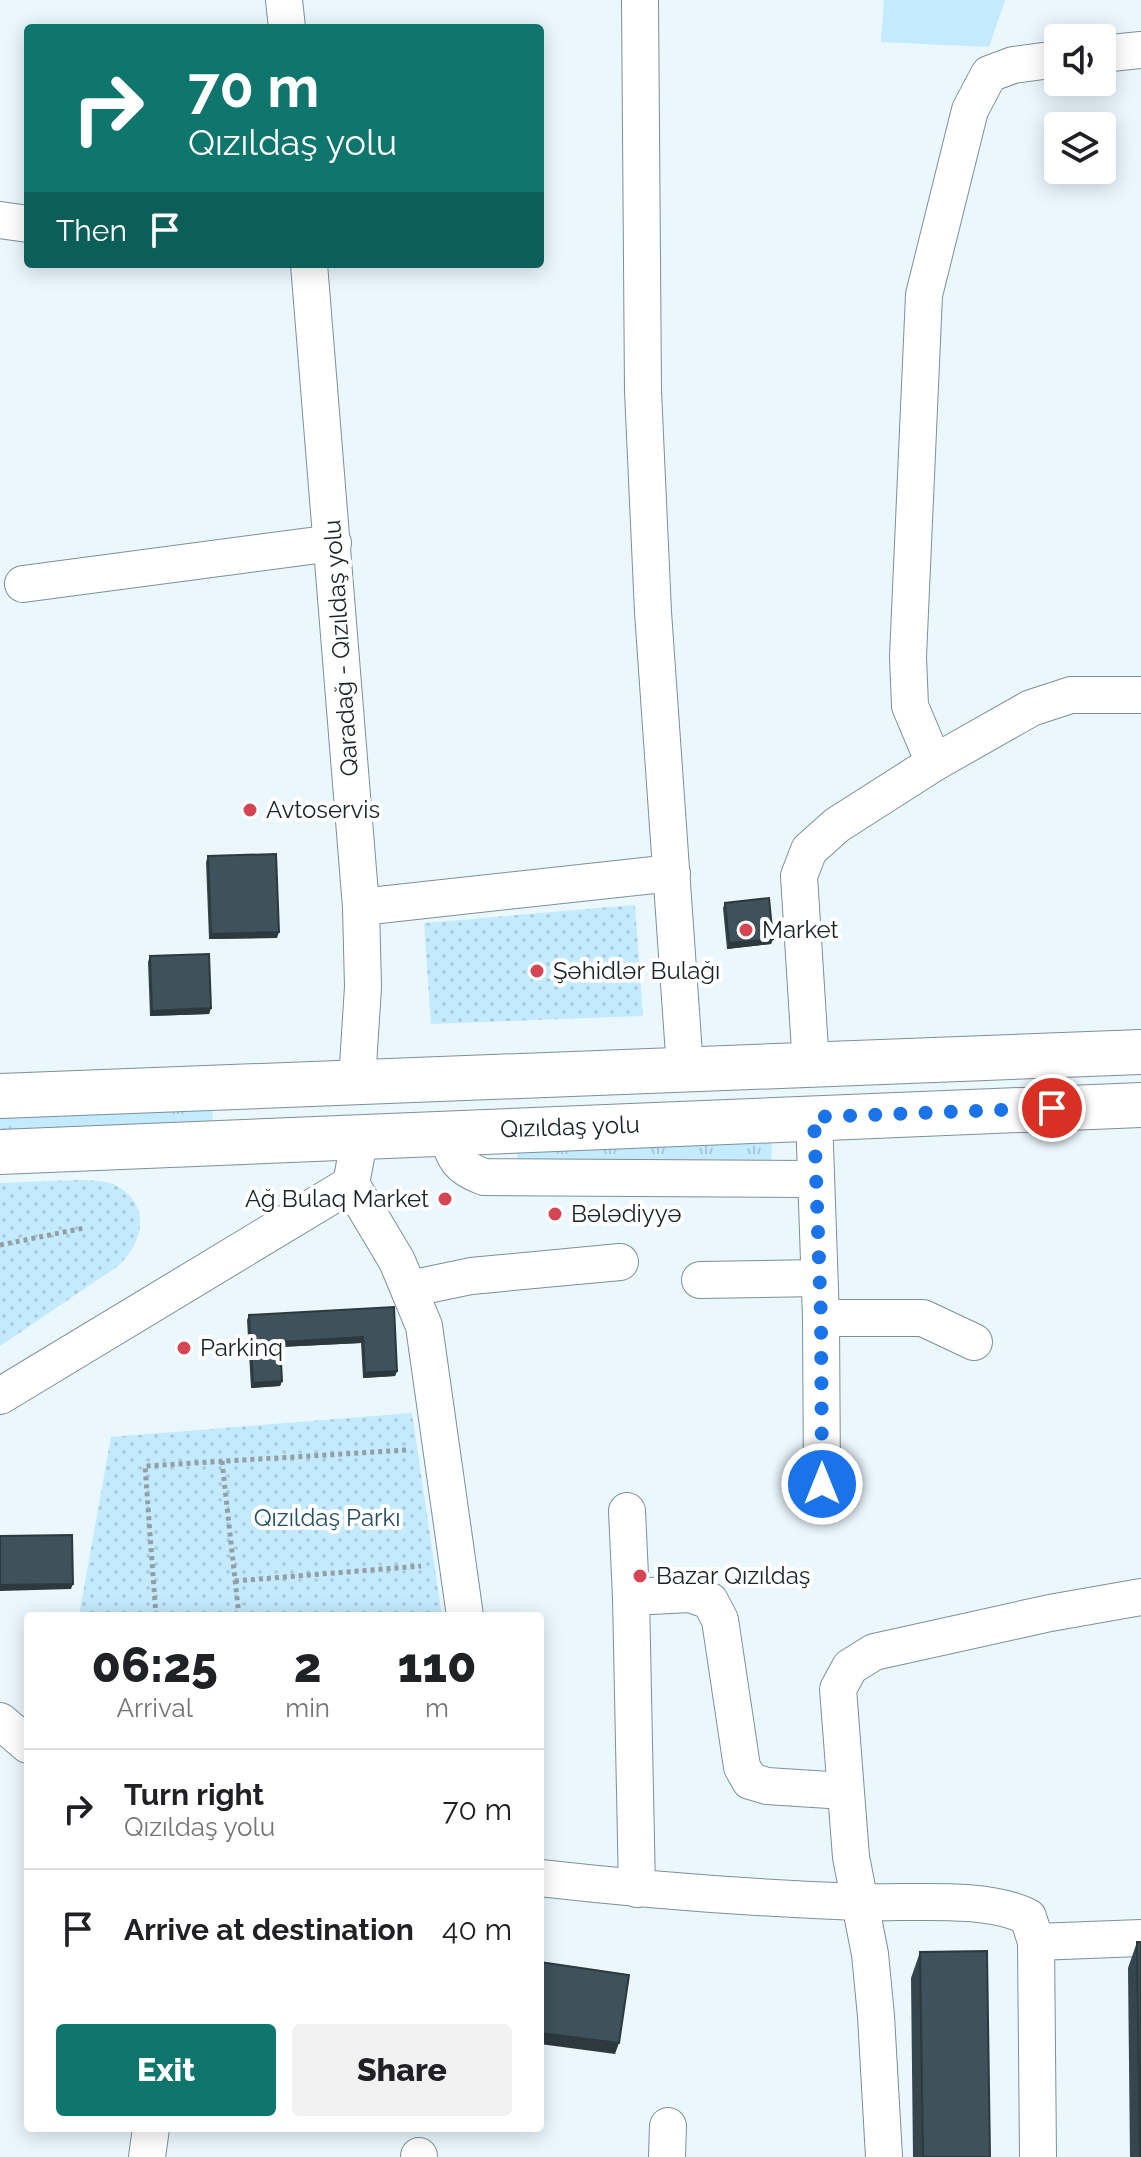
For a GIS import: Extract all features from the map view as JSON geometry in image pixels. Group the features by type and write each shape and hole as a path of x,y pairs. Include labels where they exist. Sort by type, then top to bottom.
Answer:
{"main road":[{"path":"0,1096 1141,1052"},
{"path":"357,1081 373,1086 385,1107 381,1124 360,1136"},
{"name":"Qızıldaş yolu","path":"0,1152 1141,1105"}],"street":[{"path":"284,0 287,24"},
{"path":"640,0 643,391 653,612 685,1069"},
{"path":"1116,53 1141,50"},
{"path":"934,763 910,706 908,657 924,295 970,110 989,74 1013,65 1044,61"},
{"path":"0,220 24,223"},
{"name":"Qaradağ - Qızıldaş yolu","path":"309,268 361,907 363,987 357,1081"},
{"path":"23,584 333,543"},
{"path":"811,1066 799,876 809,850 837,825 934,763 1031,708 1071,695 1141,695"},
{"path":"361,907 672,873"},
{"path":"814,1117 821,1318 822,1484"},
{"path":"446,1132 455,1159 467,1171 484,1177 816,1179"},
{"path":"360,1136 351,1184 397,1261 424,1326 464,1612"},
{"path":"0,1396 351,1184"},
{"path":"409,1289 471,1276 620,1262"},
{"path":"700,1280 819,1278"},
{"path":"821,1318 923,1318 974,1342"},
{"path":"627,1511 637,1889"},
{"path":"631,1597 690,1594 710,1601 720,1620 742,1767 750,1781 767,1786 845,1791"},
{"path":"884,2157 870,1954 851,1857 838,1689 850,1667 874,1652 1050,1613 1141,1597"},
{"path":"0,1721 24,1742"},
{"path":"544,1878 637,1889 1011,1908 1028,1917 1036,1942 1038,2157"},
{"path":"1036,1942 1141,1938"},
{"path":"147,2157 150,2132"}],"path":[{"path":"0,1245 84,1228"},
{"path":"156,1612 145,1466 417,1450"},
{"path":"222,1461 239,1612"},
{"path":"235,1581 434,1565"}],"green space":[{"path":"884,0 1005,0 989,47 881,42"},
{"path":"635,905 643,1016 431,1024 424,923"},
{"path":"212,1105 213,1124 0,1133 0,1114"},
{"path":"772,1141 771,1163 517,1164 518,1146"},
{"path":"80,1180 109,1183 128,1194 139,1214 140,1224 133,1246 118,1266 0,1346 0,1183"},
{"name":"Qızıldaş Parkı","path":"412,1413 441,1612 80,1612 111,1437"}],"building":[{"path":"276,854 279,932 211,934 208,856"},
{"path":"769,898 773,939 729,943 725,903"},
{"path":"209,954 211,1008 152,1011 150,956"},
{"path":"394,1307 397,1371 365,1373 363,1337 280,1342 282,1381 253,1383 249,1315"},
{"path":"72,1535 73,1584 0,1585 0,1536"},
{"path":"1137,1942 1141,1942 1141,2157 1140,2157"},
{"path":"987,1951 990,2157 923,2157 920,1952"},
{"path":"544,1963 629,1975 619,2043 544,2034"}],"place":[{"name":"Avtoservis","path":"250,810"},
{"name":"Market","path":"746,930"},
{"name":"Şəhidlər Bulağı","path":"537,971"},
{"name":"Ağ Bulaq Market","path":"445,1199"},
{"name":"Bələdiyyə","path":"555,1214"},
{"name":"Parkinq","path":"184,1348"},
{"name":"Bazar Qızıldaş","path":"640,1576"}],"route":[{"path":"822,1484 821,1318 814,1117 1052,1108"}]}
